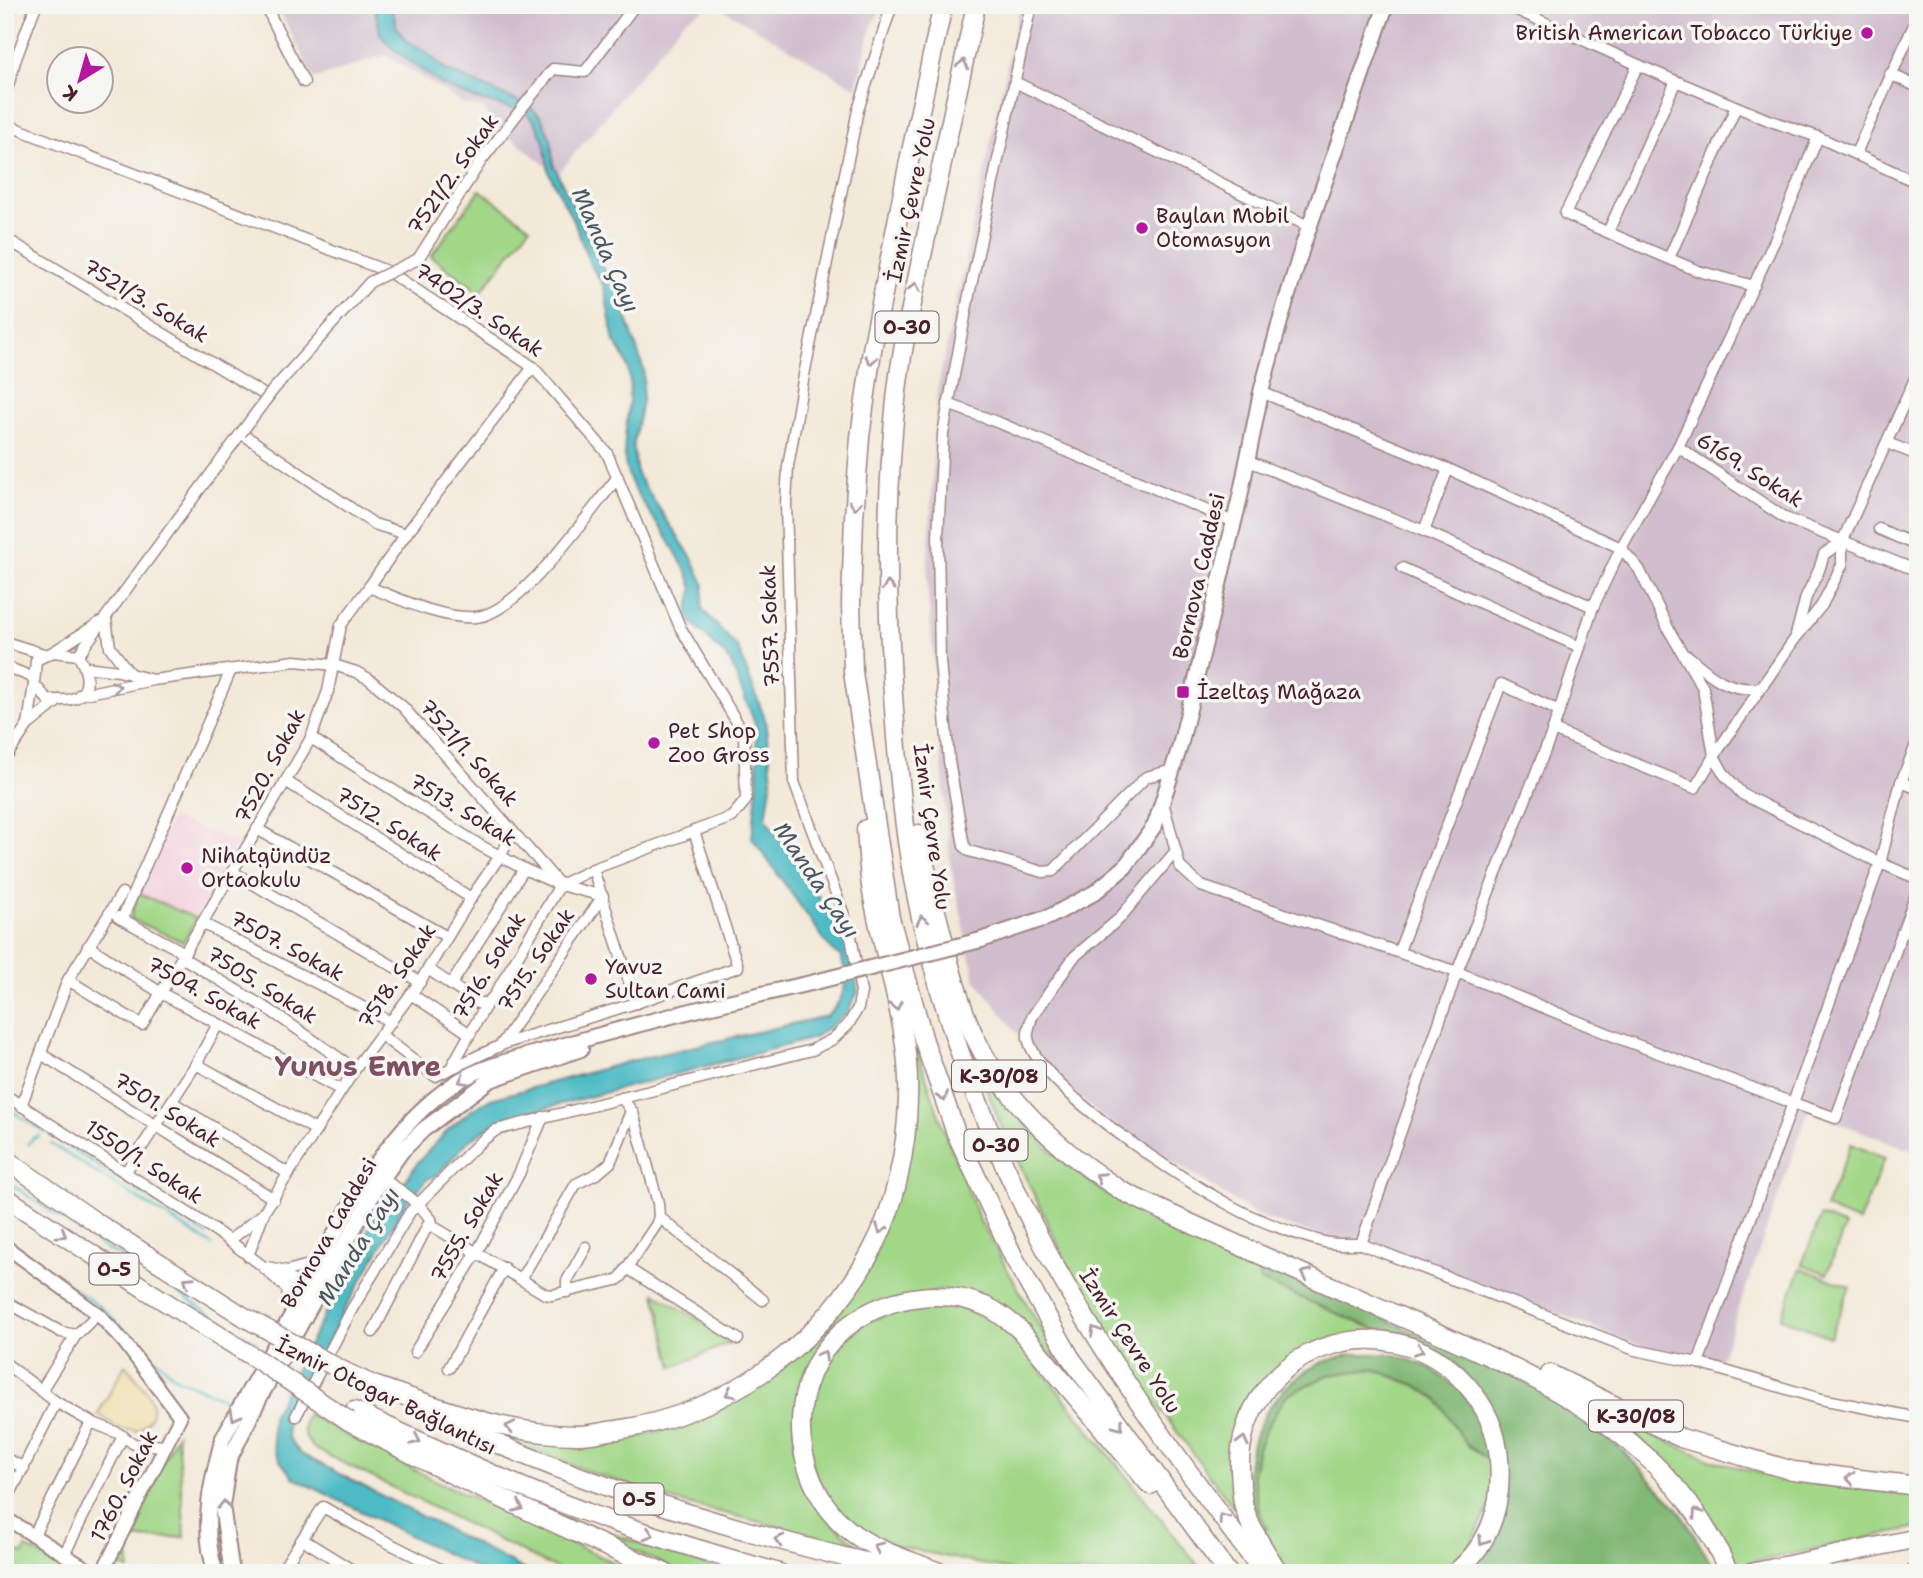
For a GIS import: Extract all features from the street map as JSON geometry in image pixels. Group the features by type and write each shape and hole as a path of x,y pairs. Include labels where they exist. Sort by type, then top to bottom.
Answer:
{"highway":[{"name":"İzmir Çevre Yolu","path":"943,5 872,350 860,437 854,517 851,603 853,672 890,918 924,1041 956,1133 1014,1258 1070,1357 1227,1573"},
{"name":"İzmir Çevre Yolu","path":"976,5 914,293 896,397 886,549 890,654 900,786 914,884 943,997 966,1066 999,1153 1026,1210 1060,1275 1121,1373 1264,1573"},
{"name":"K-30/08","path":"890,654 922,856 956,989 972,1031 1010,1092 1030,1118 1089,1170 1122,1191 1503,1361 1546,1383 1643,1451 1691,1504 1711,1534 1729,1573"},
{"path":"376,1386 471,1418 526,1431 581,1435 651,1425 699,1409 751,1382 796,1348 843,1295 872,1251 893,1198 906,1134 908,1096 907,1056 871,889 853,672"},
{"name":"İzmir Otogar Bağlantısı","path":"5,1159 97,1223 246,1318 345,1372 503,1446 645,1502 858,1562 917,1573"},
{"name":"İzmir Otogar Bağlantısı","path":"5,1197 224,1339 268,1359 351,1416 580,1510 779,1573"},
{"path":"941,1573 875,1546 838,1519 813,1484 805,1466 801,1445 803,1401 810,1380 831,1342 864,1315 913,1297 941,1296 985,1306 1020,1330 1115,1445 1227,1573"},
{"name":"K-30/08","path":"1368,1302 1520,1359 1681,1438 1793,1471 1918,1486"},
{"path":"1279,1573 1259,1543 1244,1507 1240,1454 1244,1433 1262,1395 1289,1366 1329,1345 1359,1339 1385,1339 1411,1346 1445,1364 1474,1394 1491,1424 1499,1453 1500,1499 1485,1539 1467,1563 1455,1573"},
{"path":"351,1416 416,1458 665,1573"},
{"path":"1754,1572 1918,1538"}],"main road":[{"name":"Bornova Caddesi","path":"268,1359 381,1179 394,1141 430,1102 456,1083 488,1067 624,1029 981,940 1049,917 1094,893 1125,867 1155,825 1173,770 1234,522 1261,392 1281,318 1386,5"},
{"name":"Bornova Caddesi","path":"268,1359 292,1315 310,1295 320,1262 381,1179"},
{"path":"213,1569 208,1521 211,1482 223,1438 268,1359"},
{"path":"232,1573 222,1506 229,1460 268,1359"}],"street":[{"path":"5,97 36,5"},
{"path":"265,5 304,82"},
{"name":"7521/2. Sokak","path":"78,655 268,397 370,282 418,259 481,161 552,69 585,72 635,5"},
{"name":"7557. Sokak","path":"296,1416 352,1309 405,1221 418,1204 479,1143 496,1130 811,1051 833,1039 848,1025 858,1008 861,992 850,931 794,782 786,504 788,466 802,388 858,110 890,11 895,5"},
{"path":"1031,5 968,300 943,434 938,538 940,647 949,761 964,846 969,851 1044,872 1053,871 1146,777 1173,770"},
{"path":"1507,5 1638,65 1856,153 1918,183"},
{"path":"1856,153 1918,16"},
{"path":"1638,65 1565,214 1698,271 1754,286"},
{"path":"1890,74 1918,86"},
{"path":"1608,232 1676,81"},
{"path":"1015,82 1310,227"},
{"path":"1669,258 1737,107"},
{"name":"7402/3. Sokak","path":"5,124 389,272 533,367 607,453 680,627 744,734 746,800 732,817 694,831"},
{"path":"1361,1244 1457,972 1553,730 1593,607 1621,548 1678,447 1754,286 1818,137"},
{"name":"7521/3. Sokak","path":"5,238 268,397"},
{"path":"533,367 369,587 407,602 459,617 475,617 496,612 536,578 618,477"},
{"path":"1553,730 1695,788 1760,688 1822,606 1842,565 1842,541 1918,372"},
{"path":"1261,392 1448,469 1621,548 1639,569 1680,650 1703,688 1714,756 1724,774 1742,794 1880,863 1918,879"},
{"path":"948,404 1234,522"},
{"path":"241,433 374,524 406,534"},
{"path":"1887,443 1918,455"},
{"name":"6169. Sokak","path":"1678,447 1785,518 1918,570"},
{"path":"1246,460 1424,531 1593,607"},
{"path":"1424,531 1448,469"},
{"path":"1879,529 1918,546"},
{"path":"1794,640 1806,597 1824,554 1842,541"},
{"path":"1402,568 1580,646"},
{"name":"7520. Sokak","path":"68,980 142,1025 311,738 328,691 341,625 369,587"},
{"path":"28,726 36,660 106,619 110,647 130,674"},
{"path":"5,642 50,653 78,655 88,678 85,690 73,699 48,700 34,681 5,666"},
{"path":"1680,650 1717,681 1745,690 1760,688"},
{"name":"7521/1. Sokak","path":"79,695 153,680 295,661 334,665 356,671 403,708 560,885"},
{"path":"85,667 153,680"},
{"path":"122,919 231,670"},
{"path":"1399,951 1501,684 1559,711"},
{"path":"5,758 28,726 59,700"},
{"name":"7513. Sokak","path":"311,738 481,846 560,885 603,896"},
{"path":"1698,1363 1880,863 1901,782 1918,740"},
{"name":"7512. Sokak","path":"287,782 471,898"},
{"path":"1901,782 1918,789"},
{"path":"1163,801 1180,867 1201,886 1457,972 1621,1039 1836,1118 1918,888"},
{"name":"7518. Sokak","path":"229,1241 264,1212 274,1199 355,1069 420,982 500,856 508,842 510,828"},
{"path":"257,830 447,937"},
{"path":"381,1035 435,1076 501,1045 636,1003 738,967 694,831 593,869 560,885"},
{"path":"1175,852 1118,919 1074,957 1032,1017 1028,1039 1041,1064 1088,1110 1159,1163 1257,1219 1326,1242 1361,1244 1635,1350 1698,1363 1821,1399 1918,1418"},
{"path":"451,985 524,869"},
{"path":"593,869 636,1003"},
{"path":"233,872 420,982"},
{"name":"7516. Sokak","path":"451,1069 487,1003 494,996 560,885"},
{"path":"21,1106 68,980 122,892"},
{"name":"7515. Sokak","path":"501,1045 603,896"},
{"name":"7505. Sokak","path":"109,913 271,1011 355,1069"},
{"name":"7507. Sokak","path":"202,923 391,1022"},
{"name":"7504. Sokak","path":"88,946 161,993 341,1090"},
{"path":"428,969 478,1003 487,1003"},
{"path":"411,994 470,1034"},
{"path":"125,1173 196,1064 218,1024"},
{"name":"7501. Sokak","path":"41,1054 274,1199"},
{"path":"196,1064 316,1130"},
{"name":"1550/1. Sokak","path":"5,1095 310,1295"},
{"path":"381,1179 418,1204 432,1219 434,1227 545,1294 567,1292 617,1280 659,1217 658,1203 631,1111 622,1098"},
{"path":"172,1102 289,1174"},
{"path":"521,1279 576,1184 610,1163 631,1111"},
{"name":"7555. Sokak","path":"415,1352 477,1252 519,1174 543,1117"},
{"name":"7518. Sokak","path":"248,1256 264,1212"},
{"path":"659,1217 763,1300"},
{"path":"373,1332 432,1219"},
{"path":"5,1247 98,1314 76,1335 41,1389"},
{"path":"567,1292 566,1281 586,1247"},
{"path":"277,1275 320,1262"},
{"path":"449,1368 504,1268"},
{"path":"627,1268 737,1339"},
{"name":"1550/1. Sokak","path":"277,1275 286,1289 292,1315"},
{"path":"5,1301 61,1332 76,1335"},
{"name":"1760. Sokak","path":"98,1314 124,1342 180,1418 102,1573"},
{"path":"5,1363 56,1402 91,1422 134,1444 166,1446"},
{"path":"5,1504 56,1402"},
{"path":"34,1535 91,1422"},
{"path":"65,1553 122,1436"},
{"path":"5,1458 24,1468"},
{"path":"280,1573 323,1507 428,1567 448,1573"},
{"path":"5,1518 94,1573"},
{"path":"302,1539 357,1573"}],"shaded area":[{"path":"277,5 711,5 685,20 557,175 489,119 483,108 463,104 386,55 314,79"},
{"path":"716,5 886,5 873,22 856,88"},
{"path":"1020,5 1918,5 1918,1153 1808,1111 1720,1362 1638,1345 1372,1241 1329,1239 1258,1216 1098,1114 1039,1061 975,979 950,862 927,580 938,387"},
{"name":"Nihatgündüz Ortaokulu","path":"171,818 239,843 197,919 138,893"}],"green space":[{"path":"480,190 530,227 480,293 431,256"},
{"path":"138,893 197,919 183,942 130,919"},
{"path":"967,1038 994,1090 1048,1148 1105,1194 1256,1261 1259,1280 1388,1335 1316,1344 1238,1428 1233,1449 1234,1508 1112,1345 1064,1257 1001,1126"},
{"path":"916,1047 941,1122 980,1221 1067,1375 1029,1331 944,1289 838,1328 795,1417 794,1446 806,1487 826,1517 858,1546 675,1501 595,1474 503,1438 506,1436 555,1443 645,1435 711,1414 771,1377 811,1344 849,1298 910,1150"},
{"path":"1851,1144 1885,1158 1859,1222 1825,1208"},
{"path":"1821,1216 1845,1226 1827,1274 1802,1264"},
{"path":"1256,1261 1532,1385 1618,1446 1678,1508 1716,1572 1464,1573 1506,1500 1472,1383 1452,1361 1425,1347 1388,1335 1259,1280"},
{"path":"1801,1268 1850,1287 1830,1337 1781,1318"},
{"path":"655,1293 734,1341 673,1367"},
{"path":"953,1306 990,1317 1022,1346 1204,1573 1023,1573 892,1545 854,1527 835,1508 816,1477 808,1450 807,1409 816,1380 836,1347 865,1323 902,1308"},
{"path":"1354,1354 1392,1354 1429,1367 1460,1390 1482,1421 1494,1464 1466,1444 1437,1399 1415,1385 1373,1369 1328,1375 1286,1396 1266,1429 1257,1451 1253,1475 1259,1511 1267,1529 1263,1533 1251,1508 1248,1487 1252,1445 1260,1425 1283,1390 1299,1376 1321,1363"},
{"path":"1373,1369 1415,1385 1437,1399 1466,1444 1494,1464 1494,1496 1470,1547 1443,1573 1286,1573 1263,1533 1267,1529 1259,1511 1253,1475 1257,1451 1266,1429 1286,1395 1328,1375"},
{"path":"1595,1404 1714,1461 1801,1481 1918,1494 1918,1527 1740,1565 1709,1517 1677,1476 1640,1439"},
{"path":"307,1414 426,1476 636,1573 565,1573 315,1449 304,1433"},
{"path":"177,1434 185,1537 128,1539 129,1570 112,1562"},
{"path":"551,1514 719,1569 730,1573 683,1573"},
{"path":"26,1548 79,1573 5,1573 5,1561 11,1549 23,1554"}],"sand":[{"path":"125,1365 145,1389 152,1406 147,1422 138,1431 119,1428 98,1414"}],"water":[{"path":"374,5 391,5 397,28 406,40 425,51 446,70 529,106 541,117 551,140 553,164 602,267 617,288 644,371 642,401 633,447 637,475 692,558 704,584 702,609 738,648 765,719 772,778 766,819 848,940 858,992 846,1014 814,1038 500,1120 468,1141 437,1175 427,1179 405,1204 339,1320 286,1426 288,1438 301,1454 531,1573 485,1573 294,1478 275,1450 272,1416 382,1203 394,1197 419,1161 450,1128 470,1111 491,1099 627,1062 827,1016 842,995 845,972 840,955 833,952 752,838 758,779 756,726 729,659 692,623 688,614 693,589 688,574 630,479 624,447 630,384 628,369 614,342 604,286 590,264 575,224 549,173 544,142 535,121 525,112 472,98 442,85 392,48 381,36"}],"waterway":[{"path":"5,1107 46,1133"},
{"path":"50,1135 207,1235"},
{"path":"28,1144 39,1136"},
{"path":"51,1144 212,1245"},
{"path":"5,1180 106,1249 129,1259 202,1309 256,1341"},
{"path":"5,1238 101,1308 176,1378 225,1399"}],"place":[{"name":"British American Tobacco Türkiye","path":"1867,33"},
{"name":"Baylan Mobil Otomasyon","path":"1142,228"},
{"name":"İzeltaş Mağaza","path":"1183,692"},
{"name":"Pet Shop Zoo Gross","path":"654,743"},
{"name":"Nihatgündüz Ortaokulu","path":"187,868"},
{"name":"Yavuz Sultan Cami","path":"591,979"}],"district":[{"name":"Yunus Emre","path":"358,1066"}],"water label":[{"name":"Manda Çayı","path":"606,250"},
{"name":"Manda Çayı","path":"817,880"},
{"name":"Manda Çayı","path":"358,1246"}]}
